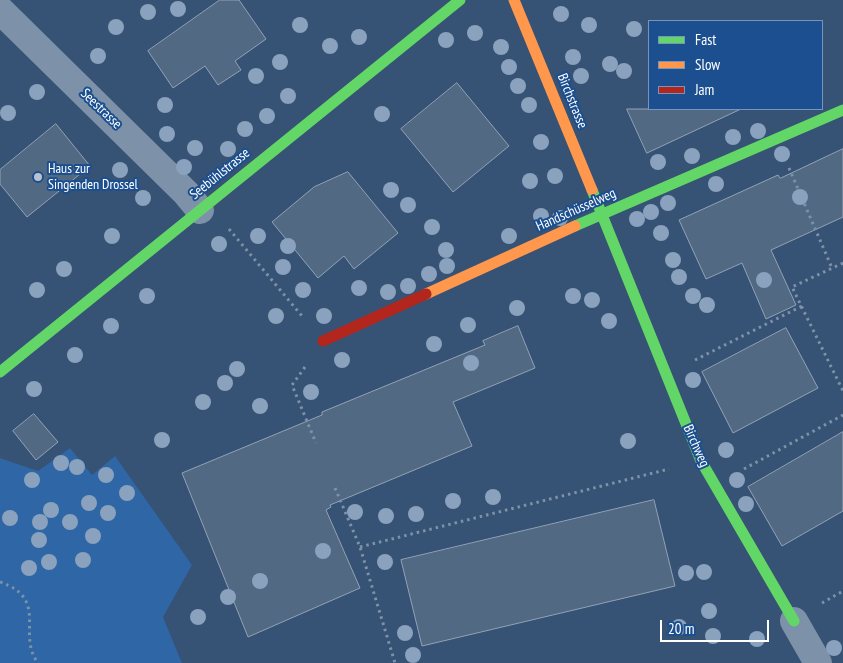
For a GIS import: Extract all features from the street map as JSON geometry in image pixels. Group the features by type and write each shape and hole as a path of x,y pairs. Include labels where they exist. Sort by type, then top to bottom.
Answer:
{"street":[{"name":"Seebühlstrasse","path":"0,372 460,0"},
{"name":"Birchstrasse","path":"514,0 602,214"},
{"name":"Seestrasse","path":"0,10 186,193 204,207"},
{"name":"Handschüsselweg","path":"323,341 602,214 843,110"},
{"name":"Birchweg","path":"602,214 701,461 818,663"}],"path":[{"path":"776,139 832,268"},
{"path":"204,207 323,341 292,385 316,442"},
{"path":"843,263 792,287 843,391"},
{"path":"666,375 802,306"},
{"path":"715,485 843,415"},
{"path":"360,547 701,461"},
{"path":"335,488 360,547 395,663"},
{"path":"0,582 7,584 21,595 30,608 29,636 32,650 38,663"}],"shaded area":[{"path":"70,448 92,475 115,456 192,565 163,617 182,663 0,663 0,458 38,471"}],"building":[{"path":"220,0 239,0 266,39 235,61 241,70 218,85 205,66 173,88 148,51"},
{"path":"457,83 509,146 453,192 401,129"},
{"path":"627,109 739,110 647,153"},
{"name":"Haus zur Singenden Drossel","path":"56,124 90,166 27,217 0,184 0,170"},
{"path":"843,149 843,217 771,250 796,305 766,319 742,263 706,279 679,220 778,175 780,178"},
{"path":"348,172 398,233 354,269 344,256 318,278 272,222 314,187"},
{"path":"518,326 535,368 453,402 472,446 330,505 331,507 326,510 360,588 248,637 182,473 322,415 322,412 485,345 483,341"},
{"path":"786,328 818,388 733,433 702,372"},
{"path":"34,414 58,442 36,460 13,431"},
{"path":"843,432 843,511 782,546 748,487"},
{"path":"654,500 675,586 422,646 401,560"}],"traffic: fast":[{"path":"0,372 460,0"},
{"path":"575,226 843,110"},
{"path":"592,190 701,461 794,621"}],"traffic: slow":[{"path":"514,0 592,190"},
{"path":"426,294 575,226"}],"traffic: jam":[{"path":"323,341 426,294"}],"place":[{"name":"Haus zur Singenden Drossel","path":"38,177"}]}
